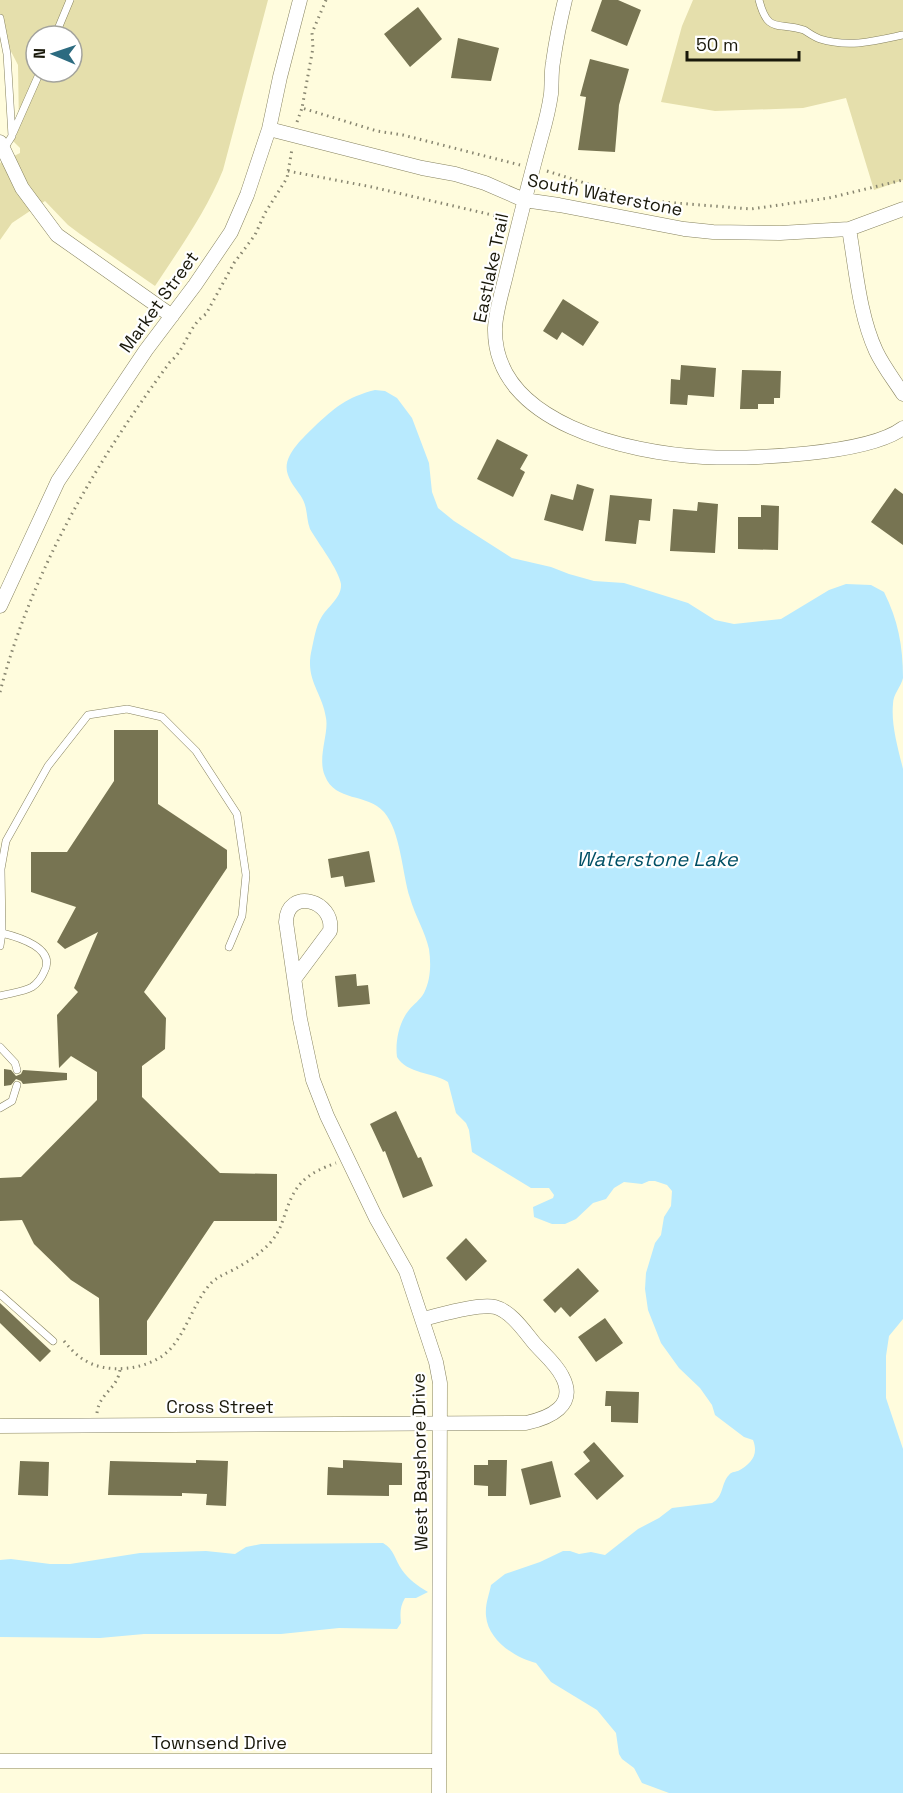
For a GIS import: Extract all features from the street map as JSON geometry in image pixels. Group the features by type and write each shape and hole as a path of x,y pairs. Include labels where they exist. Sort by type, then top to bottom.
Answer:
{"street":[{"name":"Market Street","path":"0,606 58,481 146,350 231,232 247,195 269,129 300,0"},
{"name":"Eastlake Trail","path":"564,0 555,45 547,117 496,317 496,339 504,369 514,384 530,401 562,423 593,436 644,449 689,456 719,458 758,456 858,447 878,441 903,428"},
{"name":"South Waterstone","path":"269,129 422,168 455,174 485,183 524,200 712,232 791,233 849,229 903,209"},
{"path":"4,145 22,188 57,235 172,316"},
{"path":"849,229 870,336 877,353 903,394"},
{"name":"West Bayshore Drive","path":"296,978 330,931 331,925 327,916 322,907 314,902 300,902 290,908 286,914 300,1019 313,1080 327,1116 376,1218 406,1271 438,1372 441,1425 438,1793"},
{"name":"Cross Street","path":"0,1426 526,1423 546,1419 561,1408 566,1395 563,1377 506,1313 494,1307 468,1309 422,1319"},
{"name":"Townsend Drive","path":"0,1761 438,1761"}],"lane":[{"path":"60,24 70,0"},
{"path":"759,0 763,16 771,24 803,30 818,39 858,44 903,35"},
{"path":"0,18 7,54 4,145"},
{"path":"4,145 34,84"},
{"path":"0,946 2,933 1,869 6,841 48,766 88,715 127,709 162,717 196,751 237,814 246,875 242,916 229,947"},
{"path":"0,996 32,987 44,974 46,963 43,953 37,947 21,938 2,933"},
{"path":"0,1047 15,1063 16,1070"},
{"path":"0,1108 12,1101 17,1085"},
{"path":"0,1294 53,1341"}],"path":[{"path":"326,0 312,33 313,48 302,108 377,131 403,135 570,177 638,200 751,209 829,198 903,180"},
{"path":"0,692 10,656 45,567 88,483 134,412 170,362 178,356 198,319 206,314 234,263 255,235 264,213 287,178 290,157"},
{"path":"288,171 372,187 501,217"},
{"path":"53,1341 63,1340 74,1354 93,1365 120,1369 139,1366 170,1350 181,1337 207,1288 217,1277 248,1262 275,1237 280,1230 296,1186 313,1172 348,1158"},
{"path":"97,1426 98,1401 119,1377 120,1369"}],"shaded area":[{"path":"0,0 268,0 223,170 201,215 155,286 68,225 45,201 12,223 0,240 0,163 20,153 20,148 12,140 19,128 18,65 0,30"},
{"path":"693,0 903,0 903,180 874,190 846,98 803,108 715,111 661,102 682,26"}],"water":[{"name":"Waterstone Lake","path":"375,390 385,391 397,398 412,418 429,463 432,492 438,508 454,521 512,558 551,567 594,581 624,583 688,603 715,620 734,624 781,619 829,590 846,584 871,585 884,592 893,613 901,644 903,678 893,700 893,720 903,769 903,1319 889,1336 886,1356 886,1398 903,1449 903,1793 669,1793 642,1783 634,1768 622,1759 616,1733 597,1710 551,1682 536,1663 504,1647 488,1625 486,1607 491,1585 505,1574 563,1551 605,1555 638,1529 672,1508 712,1503 721,1494 726,1478 747,1465 753,1458 755,1445 753,1440 744,1437 715,1415 712,1405 700,1388 679,1368 661,1343 648,1310 645,1289 646,1273 655,1243 661,1235 664,1217 671,1206 672,1191 667,1185 655,1181 642,1184 624,1182 614,1188 606,1199 593,1203 576,1219 565,1224 552,1224 534,1217 533,1207 553,1198 554,1195 549,1188 531,1188 472,1152 469,1130 466,1123 456,1113 448,1082 407,1067 397,1057 400,1026 409,1010 422,995 428,982 429,949 410,898 398,841 390,820 377,806 336,790 325,776 322,762 326,718 312,677 310,659 318,625 337,598 341,584 332,564 310,529 304,502 288,475 287,468 287,462 294,449 328,414 349,400"},
{"path":"383,1543 387,1545 408,1577 428,1592 416,1598 405,1598 401,1610 401,1623 397,1629 339,1628 281,1634 144,1634 100,1638 0,1637 0,1560 70,1564 140,1553 206,1551 235,1554 246,1547 261,1544"}],"building":[{"path":"602,0 618,0 641,10 627,46 591,31"},
{"path":"418,7 442,39 410,67 384,34"},
{"path":"458,38 499,48 491,81 451,78"},
{"path":"590,59 629,69 619,105 615,152 578,150 586,97 580,96"},
{"path":"563,299 599,322 583,346 562,332 557,340 543,331"},
{"path":"681,365 716,368 714,397 688,395 687,405 670,404 671,379 680,380"},
{"path":"742,370 781,371 780,398 774,398 774,404 758,404 758,409 740,409"},
{"path":"497,439 528,455 520,469 525,472 513,497 477,479"},
{"path":"577,484 594,489 583,531 544,520 551,494 573,500"},
{"path":"895,488 903,494 903,545 871,522"},
{"path":"610,495 652,499 650,521 639,520 636,544 605,541"},
{"path":"698,502 718,504 715,553 670,551 673,509 697,511"},
{"path":"761,505 779,506 778,550 738,549 738,517 761,517"},
{"path":"114,730 158,730 158,804 227,850 227,868 144,992 166,1018 165,1049 142,1066 142,1097 220,1173 277,1174 277,1221 214,1221 147,1321 147,1355 100,1355 99,1298 71,1280 34,1244 22,1220 0,1221 0,1178 21,1177 97,1100 97,1072 71,1056 59,1068 57,1015 78,992 74,988 98,932 65,949 57,942 76,907 31,892 31,852 67,852 114,781"},
{"path":"369,851 375,882 345,887 343,876 331,878 328,859"},
{"path":"356,974 357,986 368,985 370,1004 338,1007 335,976"},
{"path":"4,1069 11,1070 16,1076 23,1070 67,1073 67,1080 23,1084 16,1079 11,1085 4,1086"},
{"path":"396,1111 418,1158 421,1157 433,1186 403,1198 385,1151 383,1152 370,1124"},
{"path":"466,1238 487,1261 466,1281 446,1258"},
{"path":"578,1268 599,1291 570,1317 561,1307 555,1313 543,1300"},
{"path":"0,1303 51,1351 40,1362 0,1323"},
{"path":"605,1318 623,1343 596,1362 578,1337"},
{"path":"606,1391 639,1392 638,1423 611,1422 611,1406 605,1406"},
{"path":"594,1442 624,1476 597,1500 574,1474 590,1461 583,1452"},
{"path":"196,1460 228,1461 226,1506 206,1505 207,1494 108,1495 110,1461 196,1463"},
{"path":"343,1460 402,1463 402,1485 389,1485 389,1496 327,1495 328,1467 343,1468"},
{"path":"488,1460 507,1460 506,1496 488,1496 488,1486 474,1485 474,1465 488,1465"},
{"path":"20,1461 49,1462 48,1496 18,1495"},
{"path":"552,1461 561,1497 530,1505 521,1469"}]}
